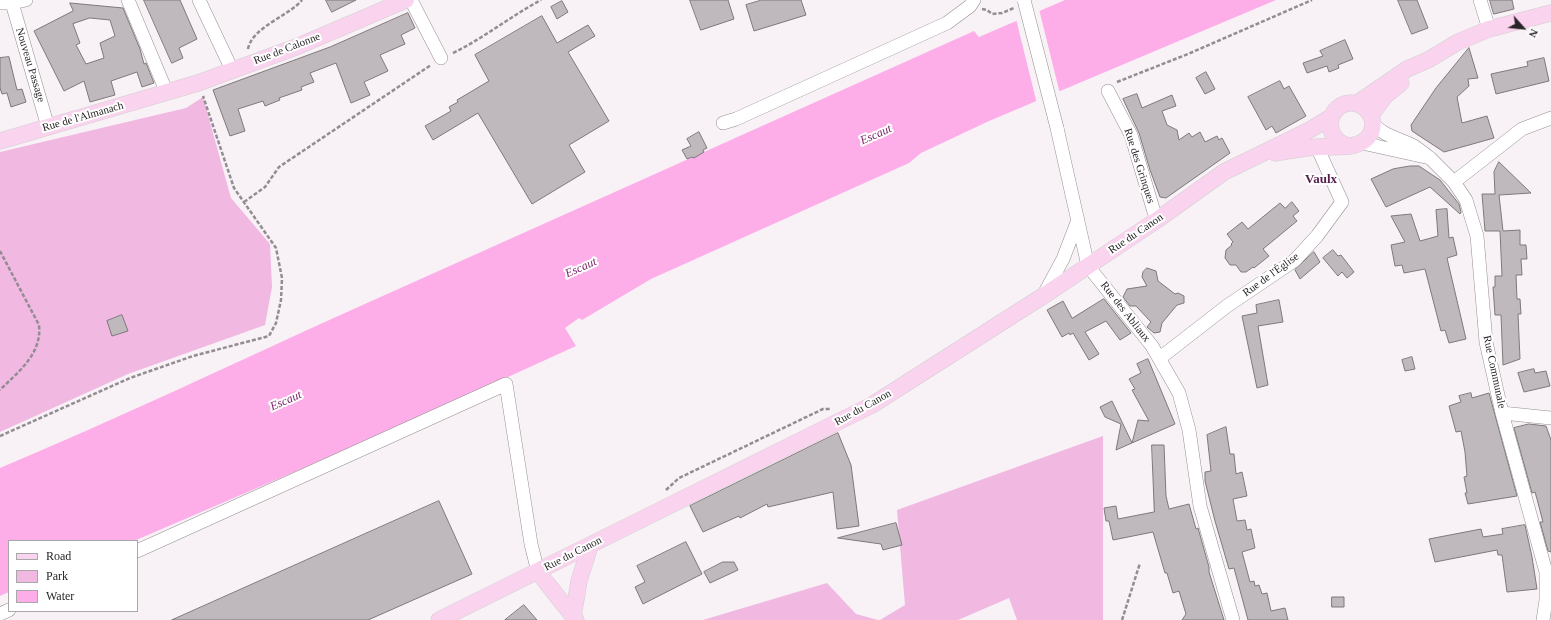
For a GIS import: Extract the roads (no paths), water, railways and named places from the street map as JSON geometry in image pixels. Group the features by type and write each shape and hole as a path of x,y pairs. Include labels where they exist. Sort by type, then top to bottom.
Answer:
{"main road":[{"name":"Rue de Calonne","path":"167,92 198,83 296,47 406,0"},
{"path":"1356,104 1406,69 1428,60 1458,42 1489,29 1551,13"},
{"path":"1262,155 1317,147 1355,144 1370,135 1372,120 1386,95 1428,60"},
{"name":"Rue de l'Almanach","path":"0,141 167,92"},
{"path":"1262,155 1308,132 1331,117 1338,107 1344,104 1356,104 1363,107 1372,120"},
{"path":"1331,117 1330,126 1333,135 1339,142 1355,144"},
{"name":"Rue du Canon","path":"439,620 872,405 1043,296 1157,220 1224,172 1262,155"},
{"path":"574,619 579,581 590,546"},
{"path":"538,572 574,619"}],"street":[{"path":"6,3 26,0"},
{"path":"128,0 167,92"},
{"path":"199,0 232,70"},
{"path":"411,0 441,58"},
{"path":"1480,0 1489,29"},
{"name":"Nouveau Passage","path":"6,3 48,127"},
{"path":"723,123 736,119 947,23 972,3"},
{"name":"Rue des Abliaux","path":"1020,3 1057,128 1088,266 1160,358 1179,393 1189,430 1200,506 1233,620"},
{"name":"Rue des Grinques","path":"1108,91 1131,135 1157,220"},
{"path":"1454,182 1522,129 1551,118"},
{"name":"Rue Communale","path":"1372,120 1377,129 1388,136 1413,145 1430,158 1454,182 1466,200 1477,236 1486,342 1502,413 1549,571 1543,620"},
{"path":"1355,144 1430,158"},
{"name":"Rue de l'Église","path":"1160,358 1227,306 1295,260 1317,236 1342,202 1317,147"},
{"path":"1043,296 1062,259 1078,220"},
{"path":"138,551 506,384 532,544 538,572"},
{"path":"1502,413 1551,418"}],"water":[{"name":"Escaut","path":"1065,0 1276,0 989,121 921,153 909,163 651,279 582,320 579,318 565,328 576,346 387,432 136,540 8,540 8,592 0,596 0,468 131,411 347,312 974,31 979,37"}],"district":[{"name":"Vaulx","path":"1321,180"}]}
